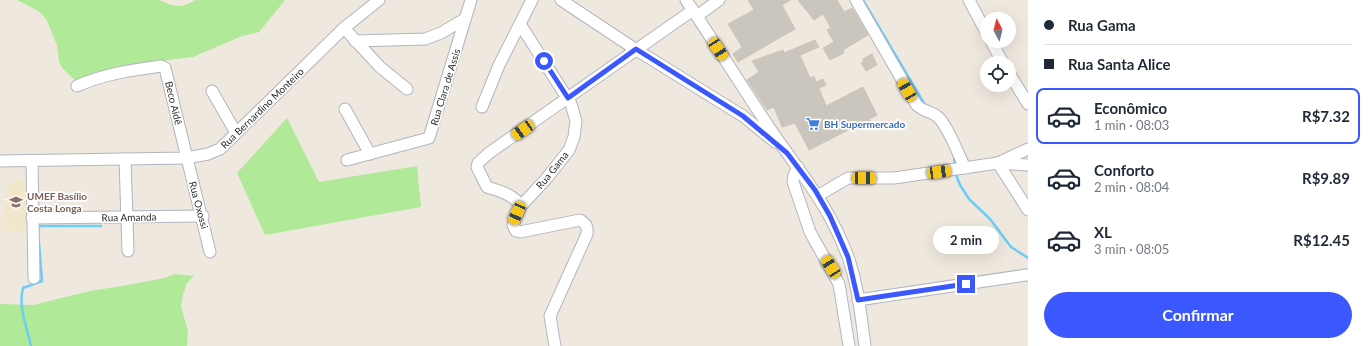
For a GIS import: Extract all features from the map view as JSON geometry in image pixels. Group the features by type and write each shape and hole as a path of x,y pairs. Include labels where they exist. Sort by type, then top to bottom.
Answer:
{"street":[{"name":"Rua Bernardino Monteiro","path":"0,161 186,158 208,154 220,149 344,28 379,0"},
{"name":"Rua Clara de Assis","path":"347,160 429,138 448,80 464,20 471,0"},
{"path":"482,107 499,65 532,0"},
{"path":"561,0 743,116 787,153"},
{"path":"686,0 787,153 819,195 830,216 848,257 858,300 865,346"},
{"path":"555,346 550,316 588,234 588,228 585,223 580,220 520,232 516,231 513,226 514,221 521,206 517,200 487,187 477,167 478,163 489,153 636,49 719,0"},
{"path":"856,0 916,104 923,110 933,114 941,120 958,169"},
{"path":"969,0 980,21"},
{"path":"355,41 425,39 441,33 464,20"},
{"name":"Rua Gama","path":"520,24 568,98 574,110 576,121 572,143 546,179 521,206"},
{"path":"344,28 380,67 407,89"},
{"name":"Beco Aidê","path":"77,86 90,80 122,72 164,67 186,158"},
{"path":"1016,84 1028,104"},
{"path":"212,91 236,133"},
{"path":"345,109 370,154"},
{"path":"998,163 1028,149"},
{"name":"Rua Oxossi","path":"186,158 203,216 210,252"},
{"path":"125,159 128,251"},
{"path":"32,161 34,278"},
{"path":"998,163 1028,210"},
{"path":"819,195 848,178 894,178 998,163 1028,165"},
{"path":"798,167 794,175 793,182 810,232 839,284 849,346"},
{"name":"Rua Amanda","path":"32,218 203,216"},
{"path":"858,300 1026,274"}],"shaded area":[{"name":"UMEF Basílio Costa Longa","path":"27,180 26,233 0,230 9,181"}],"green space":[{"path":"17,0 159,0 169,4 181,6 195,0 285,0 259,32 242,36 193,57 167,60 159,65 77,82 63,69 59,62 57,45 46,19 40,12"},
{"path":"287,118 319,182 417,166 421,207 265,235 237,173"},
{"path":"175,274 194,276 187,283 181,307 188,331 187,346 0,346 0,304 33,305 90,291 164,278"}],"building":[{"path":"748,0 791,0 782,5 795,29 738,62 733,54 742,47 728,24 754,10"},
{"path":"798,0 837,0 844,12 852,8 868,35 843,50 844,53 830,60 823,48 834,42 827,30 831,28 823,14 814,20"},
{"path":"815,40 819,47 800,55 810,78 814,76 816,82 823,79 826,85 819,88 826,106 863,87 877,115 869,119 871,122 864,126 862,123 809,150 795,123 782,127 774,107 767,110 747,80 759,72 752,61 783,50 784,53"},
{"path":"872,54 877,65 866,71 861,63 864,61 863,59"}],"waterway":[{"path":"863,0 925,105"},
{"path":"954,156 955,167"},
{"path":"955,172 960,185 969,199 990,219 1011,247 1028,258"},
{"path":"38,230 40,226 101,226"},
{"path":"31,346 22,310 22,295 23,288 42,281 39,243"}],"place":[{"name":"BH Supermercado","path":"813,124"},
{"name":"UMEF Basílio Costa Longa","path":"16,202"}],"route":[{"path":"544,61 568,98 601,76 636,49 751,122 787,153 819,195 848,257 853,273 858,300 966,284"}]}
